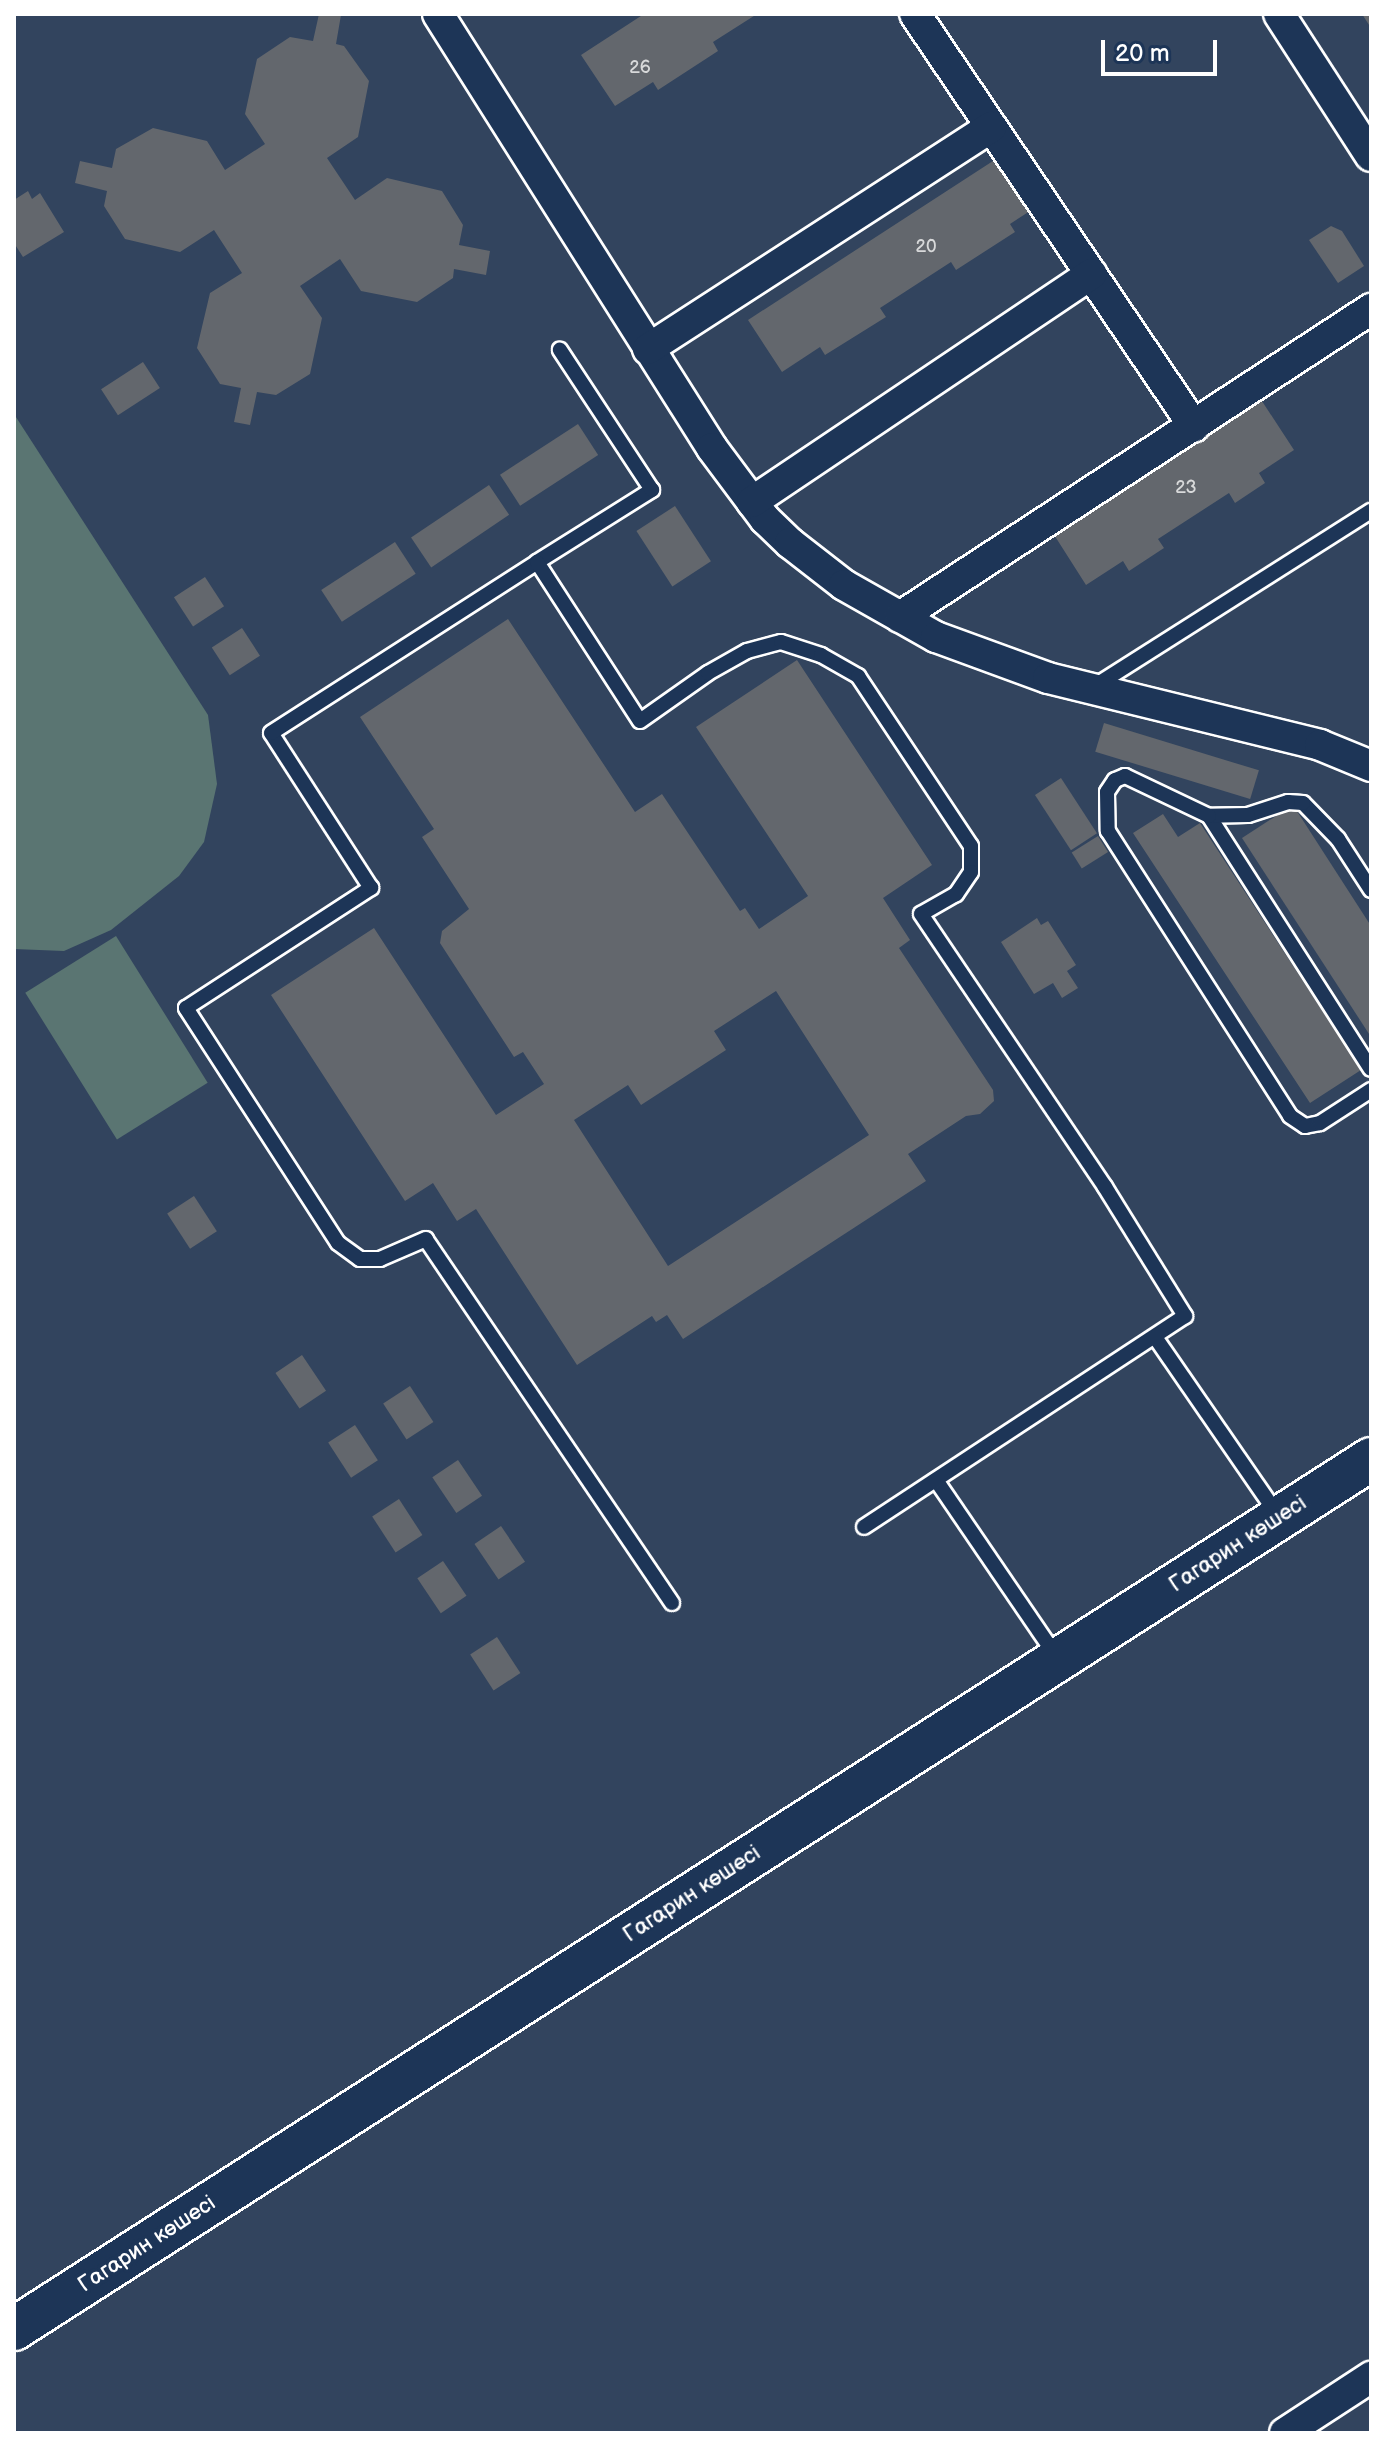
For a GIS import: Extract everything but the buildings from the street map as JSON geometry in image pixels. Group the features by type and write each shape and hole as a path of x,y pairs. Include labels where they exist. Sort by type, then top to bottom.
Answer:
{"street":[{"path":"438,14 648,349 752,502 790,543 844,585 936,637 1048,678 1095,686 1320,745 1371,766"},
{"path":"915,14 1194,426"},
{"path":"1279,14 1371,155"},
{"path":"648,349 991,127"},
{"path":"752,502 1091,274"},
{"path":"900,617 1371,309"},
{"name":"Гагарин көшесі","path":"14,2329 1371,1459"},
{"path":"1285,2433 1371,2377"}],"lane":[{"path":"560,350 652,490 271,733 371,888 186,1008 338,1243 360,1259 380,1259 426,1239 672,1603"},
{"path":"1095,686 1371,511"},
{"path":"537,562 640,721 708,673 747,651 781,642 821,655 858,676 971,846 971,872 956,894 921,914 1105,1187 1185,1316 864,1527"},
{"path":"1371,890 1338,839 1303,803 1288,802 1248,815 1209,816 1125,776 1115,780 1107,792 1108,831 1290,1116 1305,1126 1320,1123 1371,1090"},
{"path":"1209,816 1371,1069"},
{"path":"1155,1337 1279,1518"},
{"path":"936,1480 1058,1659"}],"green space":[{"path":"14,414 208,715 217,784 204,842 179,876 111,930 64,951 14,949"},
{"path":"116,936 208,1083 117,1139 25,993"}]}
